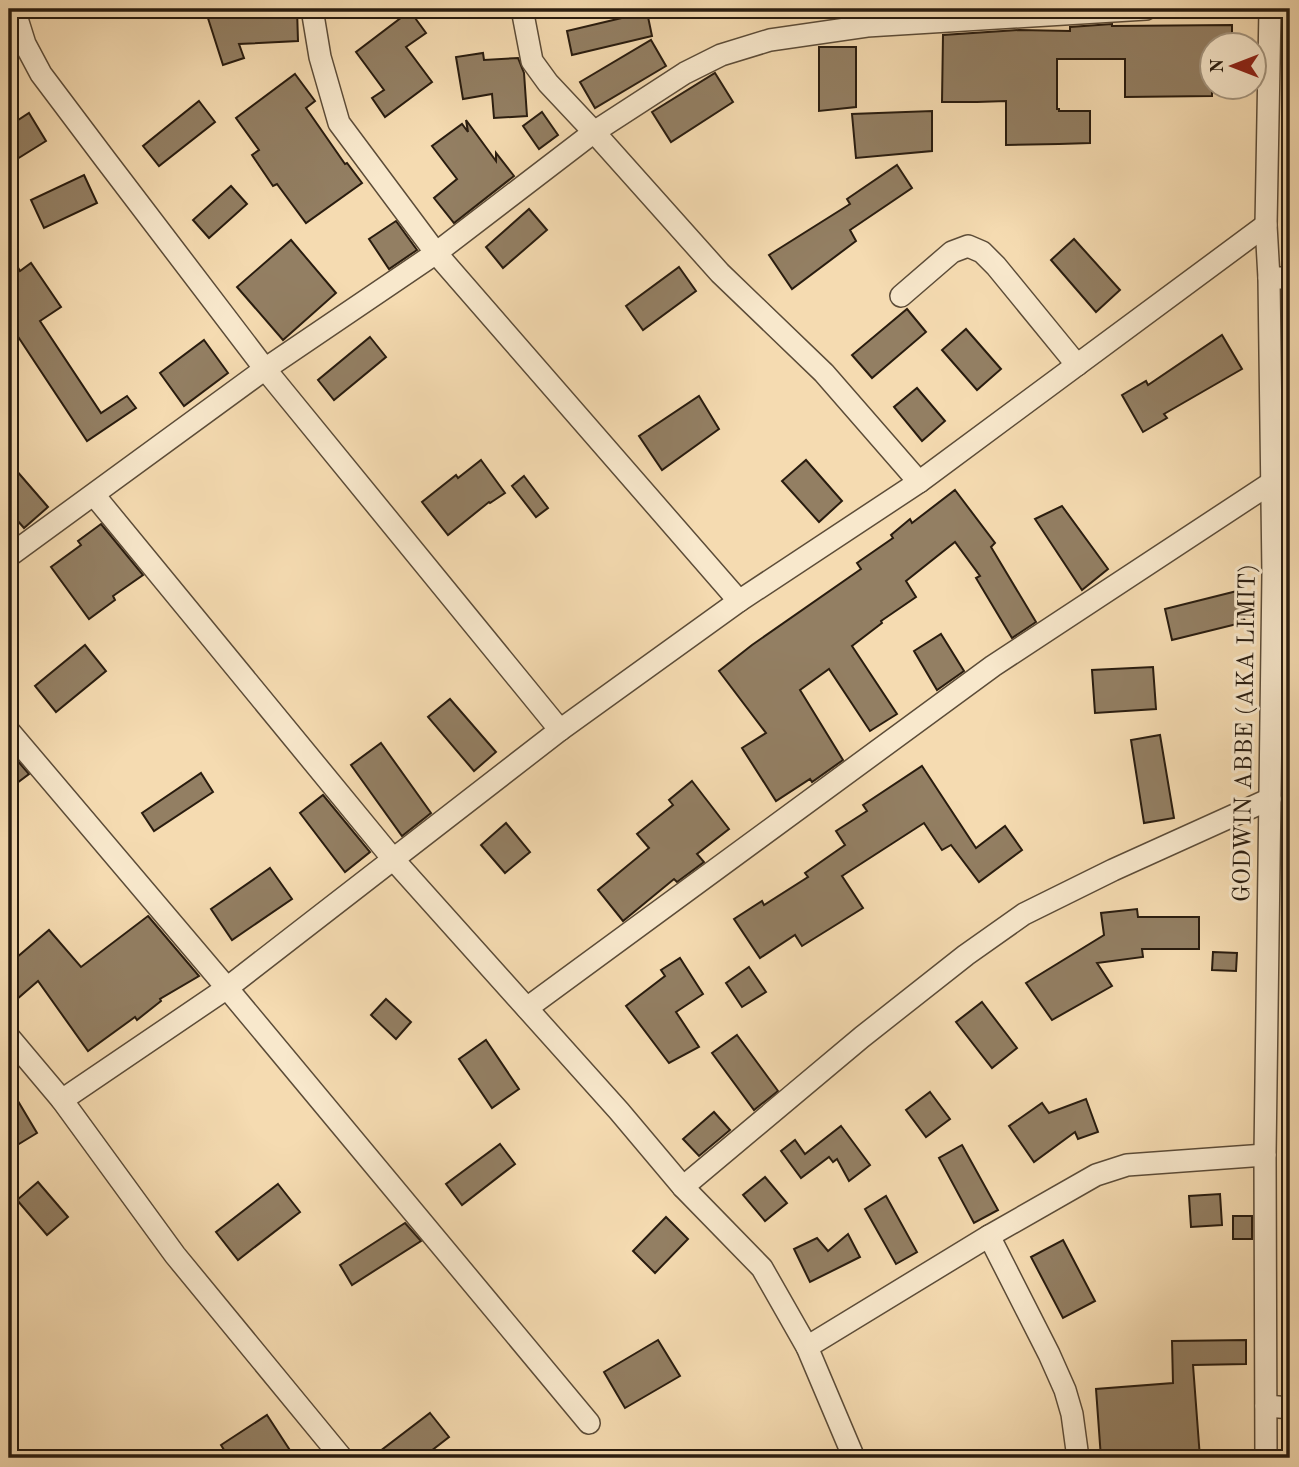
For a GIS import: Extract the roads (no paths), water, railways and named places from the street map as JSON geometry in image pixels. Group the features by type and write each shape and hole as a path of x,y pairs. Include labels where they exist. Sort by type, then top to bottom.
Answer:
{"street":[{"path":"14,9 25,44 41,74 265,369 560,730"},
{"path":"312,9 320,57 339,123 436,253 739,601"},
{"path":"522,9 532,61 548,83 720,273 824,373 919,482"},
{"path":"9,556 265,369 436,253 594,132 685,73 721,55 866,17 1146,9"},
{"name":"GODWIN ABBE (AKA LIMIT)","path":"1266,1458 1265,1155 1270,799 1282,574 1271,483 1266,225 1270,9"},
{"path":"62,1100 227,988 560,730 739,601 919,482 1266,225"},
{"path":"901,296 953,252 968,246 982,252 996,266 1077,365"},
{"path":"1269,278 1290,278"},
{"path":"527,1008 993,666 1271,483"},
{"path":"94,495 393,859 619,1111 683,1187 762,1268 807,1347 854,1458"},
{"path":"9,732 227,988 589,1423"},
{"path":"683,1187 862,1037 966,955 1024,914 1113,870 1270,799"},
{"path":"9,1037 62,1100 175,1255 342,1458"},
{"path":"807,1347 989,1236 1096,1175 1126,1165 1265,1155"},
{"path":"989,1236 1065,1390 1072,1414 1078,1458"},
{"path":"1266,1406 1290,1408"}]}
